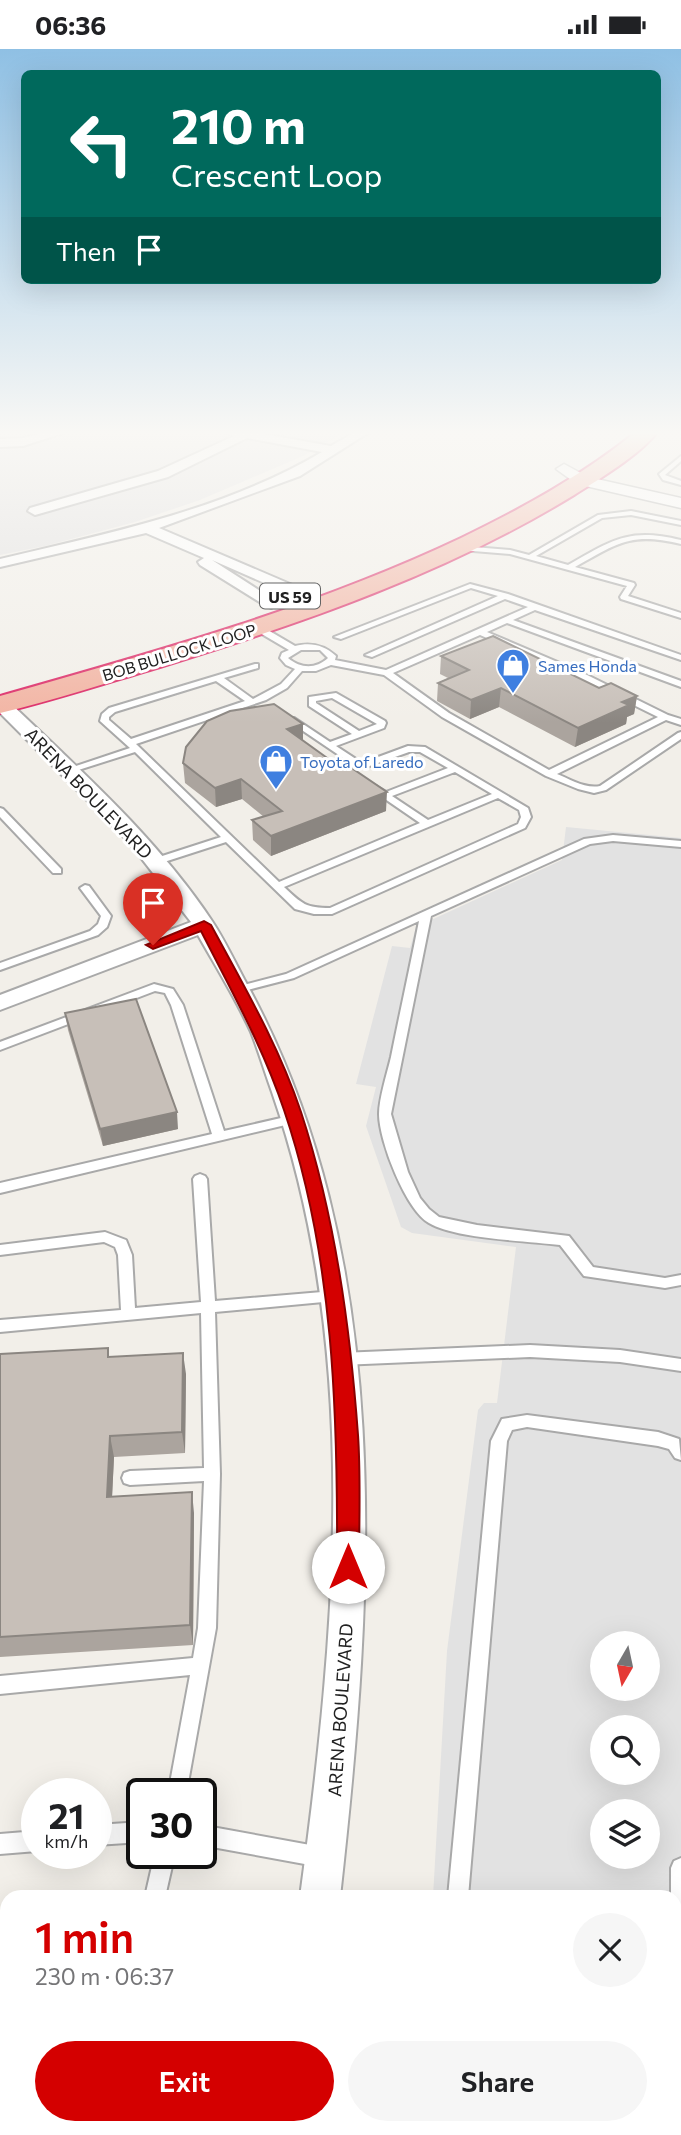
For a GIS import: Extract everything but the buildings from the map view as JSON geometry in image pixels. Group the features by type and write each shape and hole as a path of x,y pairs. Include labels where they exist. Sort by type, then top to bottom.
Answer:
{"highway":[{"name":"BOB BULLOCK LOOP","path":"0,697 271,604 457,528"},
{"name":"BOB BULLOCK LOOP","path":"0,697 258,628 330,603 461,548 490,528"}],"street":[{"path":"3,563 146,528"},
{"path":"148,528 299,593"},
{"path":"191,549 211,568 271,604"},
{"name":"ARENA BOULEVARD","path":"0,697 123,823 157,861 204,925 260,1031 295,1119 320,1214 335,1296 348,1437 348,1594 342,1704 321,1890"},
{"path":"0,1003 204,925"}],"lane":[{"path":"530,557 579,528"},
{"path":"569,567 628,535 660,536 681,542"},
{"path":"461,548 502,551 530,557 631,586 624,597 681,616"},
{"path":"338,637 462,588 481,587 681,659"},
{"path":"369,655 506,596"},
{"path":"387,673 535,607"},
{"path":"506,620 681,684"},
{"path":"258,628 294,649"},
{"path":"480,632 681,722"},
{"path":"331,662 332,654 322,648 308,646 294,649 284,658 300,668 321,667 331,662 387,673 410,692 478,736 550,774 594,790 603,788 681,735"},
{"path":"256,666 112,710 105,716 104,721 299,907 314,911 332,911 522,826 526,817 523,808 422,749 414,748 362,774"},
{"path":"69,770 256,701 284,686 300,668"},
{"path":"218,678 271,707"},
{"path":"329,745 381,726 382,723 333,695 312,699 312,705 358,734"},
{"path":"282,715 329,745 385,795 427,824"},
{"path":"550,774 665,717"},
{"path":"385,795 455,769"},
{"path":"278,886 499,794"},
{"path":"0,811 57,871"},
{"path":"157,861 228,838"},
{"path":"240,989 290,976 588,841 613,838 681,844"},
{"path":"0,967 94,933 103,925 106,916 85,888"},
{"path":"426,914 385,1114 389,1138 416,1204 435,1221 564,1240 576,1251 580,1263 589,1272 665,1283 681,1280"},
{"path":"0,1046 154,987 169,991 177,1005 219,1136"},
{"path":"0,1188 295,1119"},
{"path":"180,1778 207,1628 212,1474 208,1307 200,1179"},
{"path":"0,1251 105,1237 121,1244 125,1255 128,1315"},
{"path":"0,1327 335,1296"},
{"path":"341,1359 530,1351 597,1354 681,1365"},
{"path":"459,1890 499,1441 507,1424 527,1421 658,1439 674,1444 681,1453"},
{"path":"130,1478 212,1474"},
{"path":"0,1685 200,1667"},
{"path":"217,1838 325,1858"},
{"path":"0,1844 21,1842"},
{"path":"680,1890 681,1868"},
{"path":"157,1890 161,1869"}],"shaded area":[{"path":"0,528 111,528 45,546 0,555"},
{"path":"566,827 681,838 681,1890 433,1890 447,1651 478,1410 484,1403 497,1403 516,1247 412,1233 401,1227 366,1126 376,1087 356,1084 392,946 410,948 416,927 562,860"}],"place":[{"name":"Sames Honda","path":"513,695"},
{"name":"Toyota of Laredo","path":"276,791"}],"route":[{"path":"153,945 204,925 260,1031 292,1111 320,1214 337,1308 348,1437 348,1567"}]}
